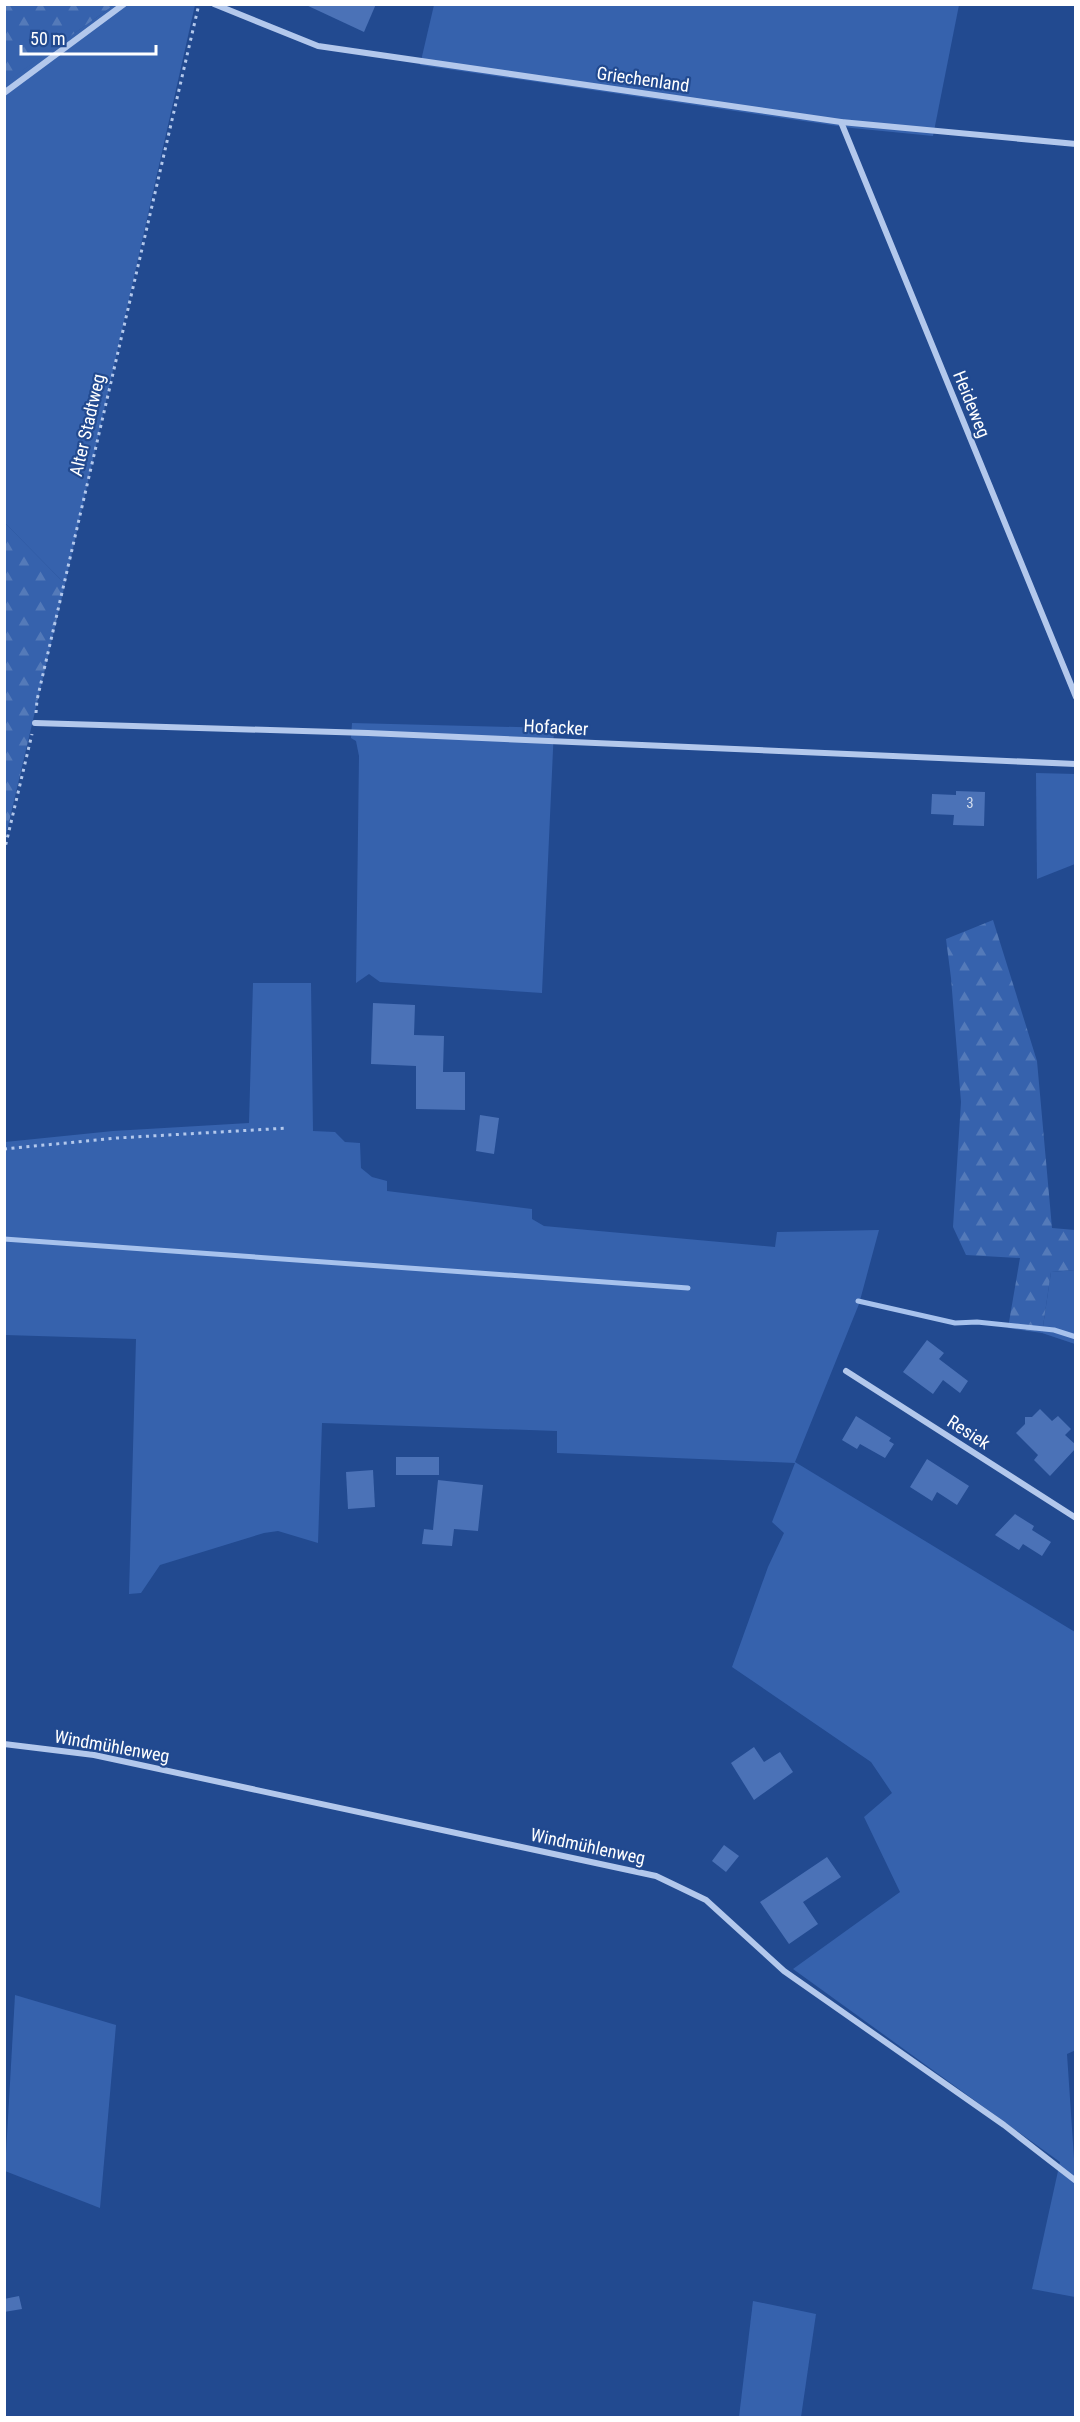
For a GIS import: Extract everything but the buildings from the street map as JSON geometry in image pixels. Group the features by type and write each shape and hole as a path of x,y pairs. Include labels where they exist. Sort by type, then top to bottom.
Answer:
{"street":[{"path":"4,93 124,4"},
{"name":"Griechenland","path":"214,4 318,46 841,122 1076,144"},
{"name":"Heideweg","path":"841,122 1076,697"},
{"name":"Hofacker","path":"35,723 380,734 1076,764"},
{"name":"Resiek","path":"846,1371 1076,1518"},
{"name":"Windmühlenweg","path":"4,1744 94,1755 656,1876 706,1900 784,1971 1004,2125 1076,2181"}],"path":[{"name":"Alter Stadtweg","path":"4,852 35,723 37,700 199,4"},
{"path":"4,1149 117,1138 288,1128"}],"green space":[{"path":"5,4 114,4 114,5 5,83"},
{"path":"114,5 195,5 65,584 5,523 4,83"},
{"path":"434,5 959,5 933,136 852,128 420,65"},
{"path":"5,523 65,584 5,839"},
{"path":"352,723 554,728 542,993 380,982 369,974 356,983 359,756 356,741 351,738"},
{"path":"1036,773 1076,774 1075,864 1037,879"},
{"path":"993,920 1037,1061 1052,1228 1075,1230 1075,1270 1051,1272 1042,1333 1008,1328 1020,1258 966,1255 953,1227 961,1102 946,939"},
{"path":"253,983 311,983 313,1131 335,1132 345,1142 360,1143 361,1168 372,1177 387,1181 387,1191 532,1209 532,1219 544,1226 775,1247 777,1232 879,1230 859,1304 795,1462 1075,1632 1076,2050 1067,2054 1076,2188 1075,2297 1032,2289 1060,2162 793,1969 900,1892 864,1817 892,1793 871,1762 732,1667 768,1567 784,1533 772,1522 795,1463 557,1453 557,1431 322,1423 318,1543 278,1531 264,1533 160,1565 141,1593 129,1594 136,1339 5,1335 5,1142 113,1131 249,1123"},
{"path":"1075,1270 1075,1344 1042,1333 1051,1272"},
{"path":"15,1995 116,2025 100,2208 5,2171"},
{"path":"753,2301 816,2314 801,2417 739,2417"}],"waterway":[{"path":"4,1239 688,1288"},
{"path":"858,1301 955,1323 977,1322 1054,1330 1076,1337"}]}
